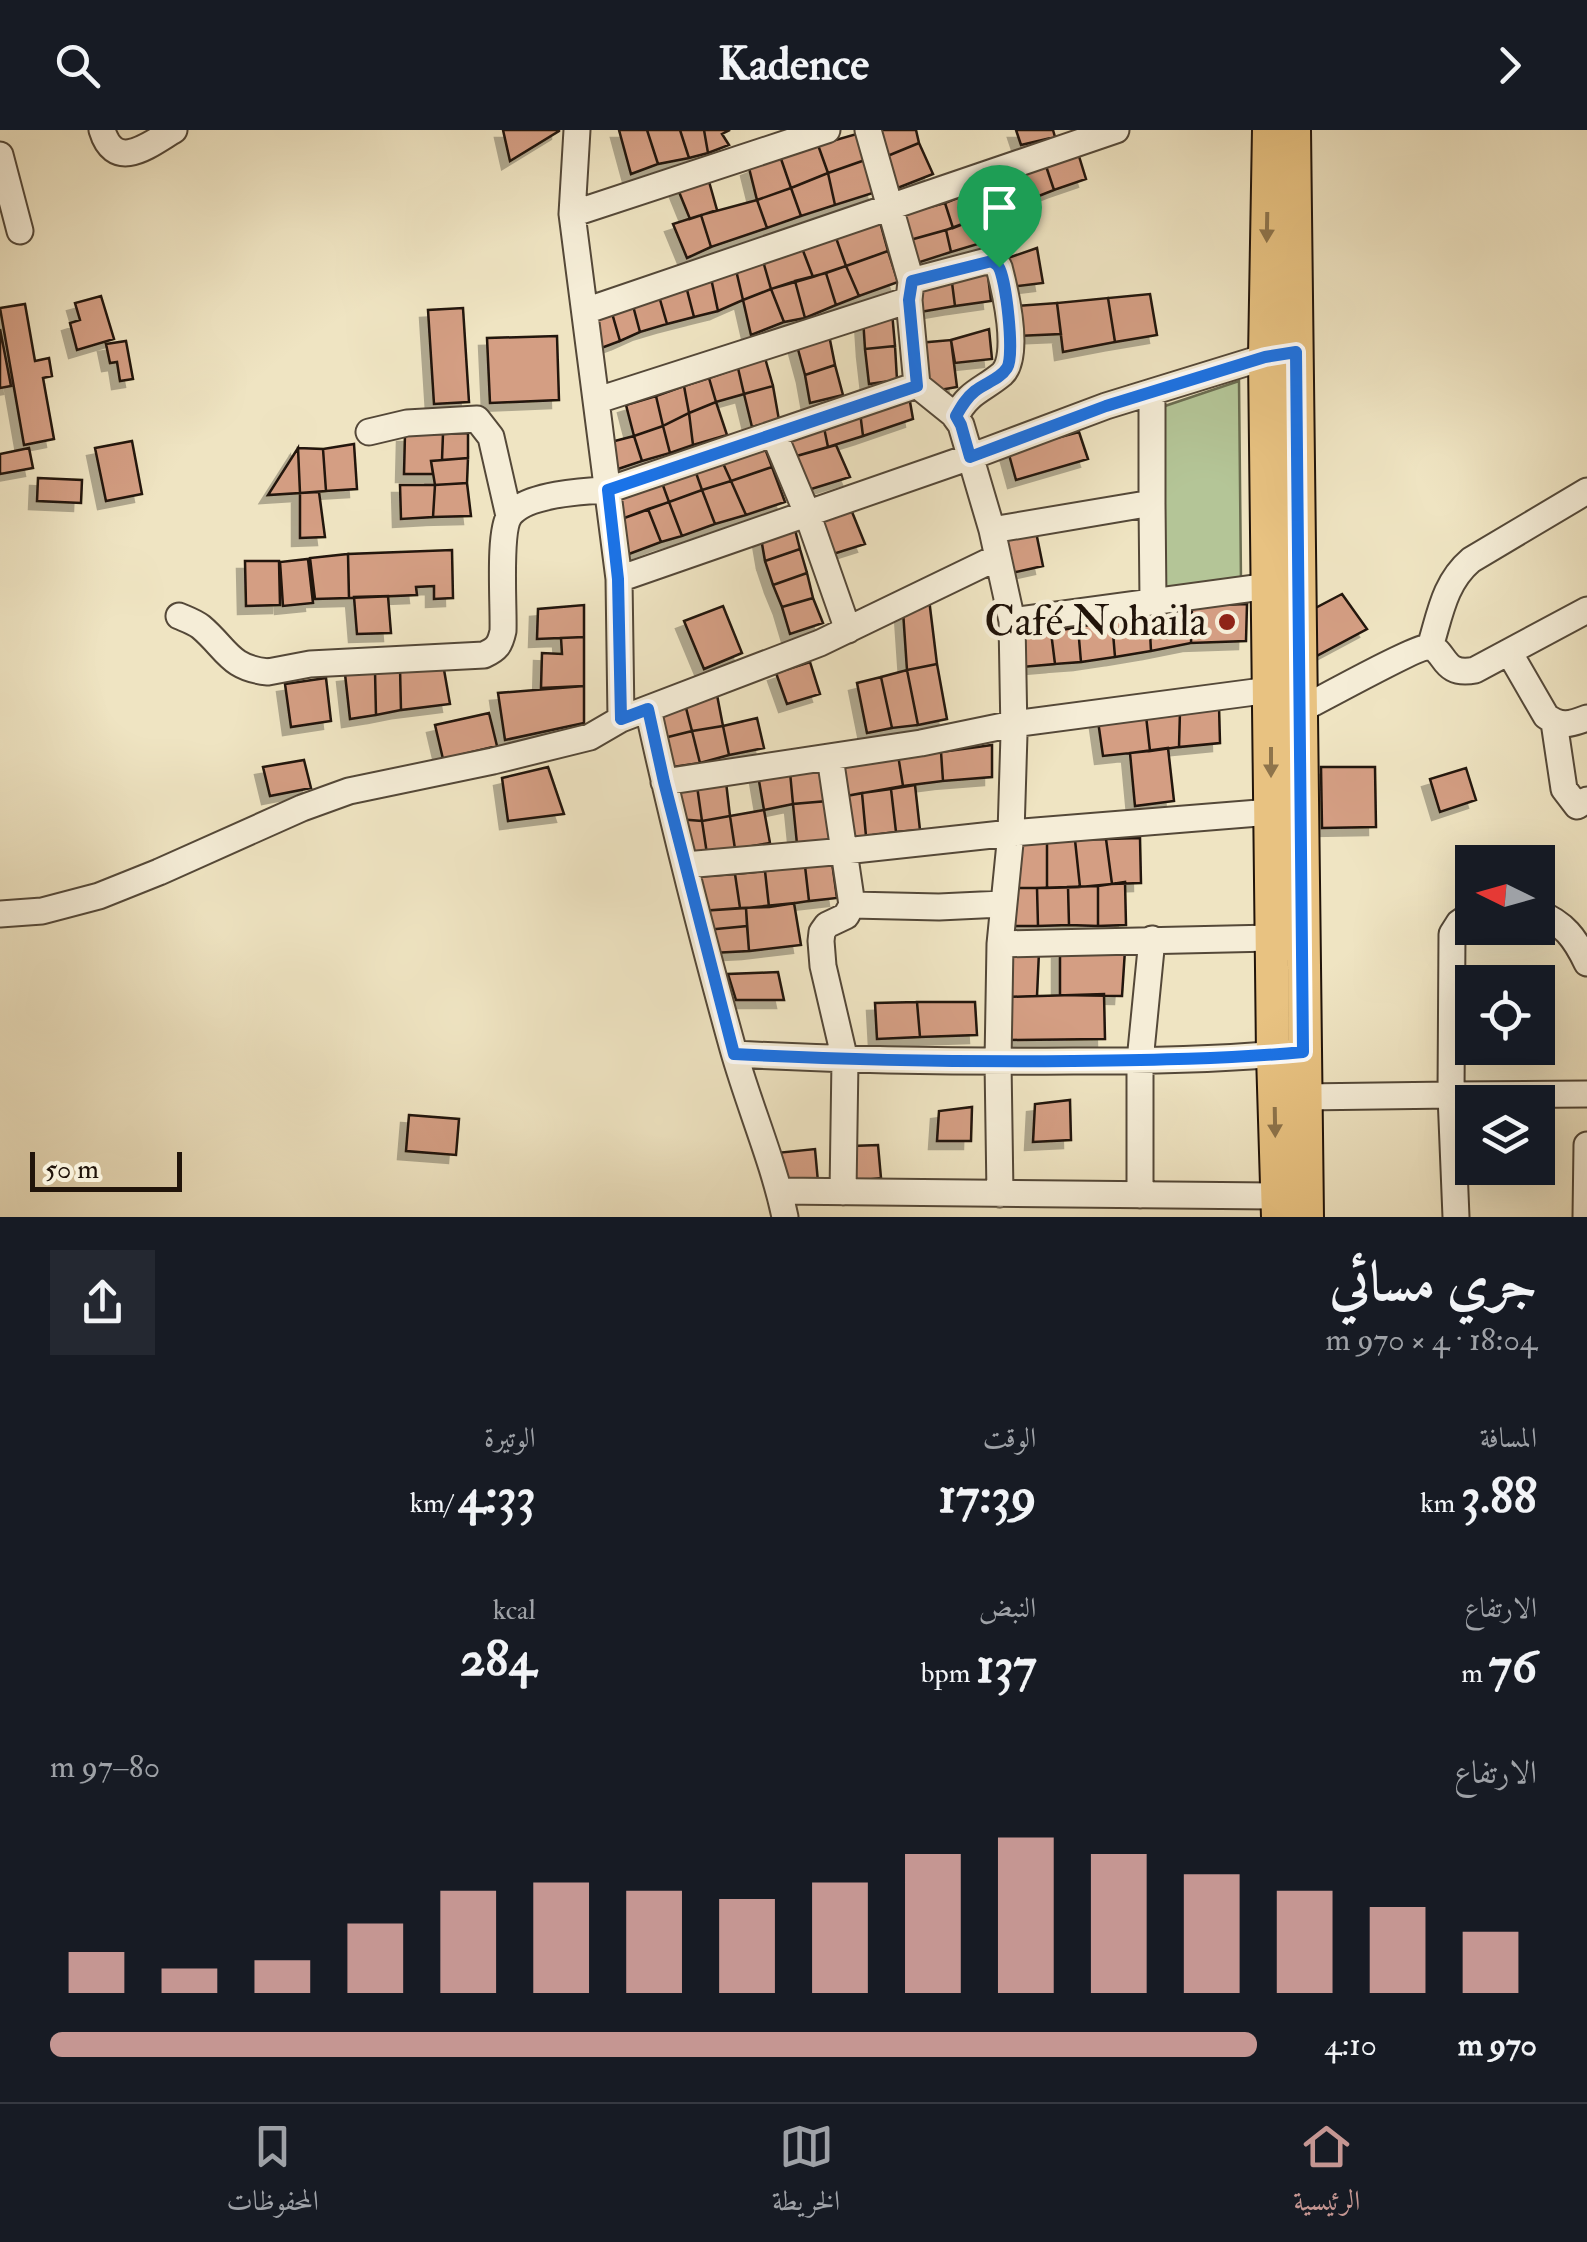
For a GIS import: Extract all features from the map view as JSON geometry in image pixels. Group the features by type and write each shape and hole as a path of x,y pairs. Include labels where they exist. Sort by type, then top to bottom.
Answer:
{"main road":[{"path":"1269,130 1280,355 1284,584 1300,710 1288,1053 1277,1207"},
{"path":"1280,355 1294,130"},
{"path":"1284,584 1270,690 1272,938 1288,1053 1304,1097 1307,1217"}],"street":[{"path":"102,130 108,146 126,153 174,130"},
{"path":"577,130 572,214 618,579 621,719"},
{"path":"572,214 827,130"},
{"path":"868,130 892,208 910,290 917,386 956,416 961,425 992,530 1012,621 1011,833 1002,904 998,1062 1010,1202"},
{"path":"585,310 1116,130"},
{"path":"0,154 20,231"},
{"path":"598,400 992,261 999,267 1009,319 1010,362 1001,375 966,399 956,416"},
{"path":"618,579 1106,406 1280,355"},
{"path":"179,616 200,625 224,653 242,666 259,671 332,662 484,654 500,644 503,631 503,533 509,516 517,509 568,492 608,490 917,386"},
{"path":"1152,392 1153,601"},
{"path":"369,432 407,423 476,419 491,437 509,516"},
{"path":"774,434 848,630"},
{"path":"1430,647 1445,594 1461,569 1587,491"},
{"path":"992,530 1152,503"},
{"path":"0,914 42,912 99,896 349,790 590,738 621,719 820,643 998,557"},
{"path":"1012,621 1284,584"},
{"path":"1300,710 1402,656 1430,647 1446,665 1463,672 1475,670 1587,610"},
{"path":"1509,652 1546,716 1554,722 1570,724 1587,718"},
{"path":"664,782 1013,724 1270,690"},
{"path":"648,709 734,1054 785,1217"},
{"path":"1554,722 1564,789 1577,806 1587,800"},
{"path":"830,757 852,905 846,916 827,925 820,941 845,1060 843,1192"},
{"path":"684,865 1271,812"},
{"path":"852,905 1002,904"},
{"path":"1555,922 1578,943 1587,963"},
{"path":"1455,929 1452,1096 1456,1217"},
{"path":"1000,944 1272,938"},
{"path":"1140,1196 1140,1060 1152,940"},
{"path":"734,1054 998,1062 1288,1053"},
{"path":"1304,1097 1587,1094"},
{"path":"1586,1217 1587,1145"},
{"path":"779,1190 1010,1202 1140,1196 1277,1207"}],"green space":[{"path":"1239,381 1241,581 1160,594 1162,407"}],"building":[{"path":"503,130 559,130 559,131 510,161"},
{"path":"619,130 647,130 658,164 631,174"},
{"path":"647,130 680,130 689,158 658,164"},
{"path":"680,130 704,130 708,153 689,158"},
{"path":"704,130 730,130 722,134 729,145 708,153"},
{"path":"876,130 916,130 919,143 885,157"},
{"path":"1016,130 1053,130 1055,137 1021,145"},
{"path":"860,133 865,160 828,173 818,145"},
{"path":"919,143 933,174 895,189 885,157"},
{"path":"818,145 828,173 791,188 780,156"},
{"path":"1078,153 1086,179 1054,190 1045,163"},
{"path":"780,156 791,188 757,200 749,168"},
{"path":"865,160 876,192 835,205 828,173"},
{"path":"1045,163 1054,190 1021,203 1013,174"},
{"path":"828,173 835,205 801,216 791,188"},
{"path":"1013,174 1021,203 981,217 975,191"},
{"path":"708,178 717,210 690,219 677,187"},
{"path":"791,188 801,216 767,228 757,200"},
{"path":"975,191 981,217 953,228 945,203"},
{"path":"757,200 767,228 711,247 701,215"},
{"path":"945,203 953,228 910,240 903,214"},
{"path":"1021,203 1023,230 988,241 981,217"},
{"path":"701,215 711,247 687,258 673,224"},
{"path":"981,217 988,241 951,252 946,230"},
{"path":"880,222 888,251 846,266 835,235"},
{"path":"946,230 951,252 917,263 910,240"},
{"path":"835,235 846,266 813,277 802,248"},
{"path":"802,248 813,277 771,289 763,261"},
{"path":"1037,248 1043,283 1009,287 1002,260"},
{"path":"888,251 898,282 859,296 846,266"},
{"path":"763,261 771,289 743,300 736,270"},
{"path":"846,266 859,296 836,305 826,273"},
{"path":"987,267 991,301 955,306 951,275"},
{"path":"736,270 743,300 718,311 711,278"},
{"path":"826,273 836,305 805,318 795,281"},
{"path":"951,275 955,306 920,312 917,285"},
{"path":"711,278 718,311 694,317 686,286"},
{"path":"795,281 805,318 784,322 771,289"},
{"path":"686,286 694,317 667,324 659,296"},
{"path":"771,289 784,322 751,335 743,300"},
{"path":"1150,294 1157,335 1115,342 1108,298"},
{"path":"101,296 114,339 77,350 70,323 80,320 75,303"},
{"path":"659,296 667,324 640,332 632,302"},
{"path":"1108,298 1115,342 1063,352 1057,303"},
{"path":"632,302 640,332 620,341 612,313"},
{"path":"1057,303 1061,334 1017,336 1015,306"},
{"path":"25,304 35,361 49,358 52,376 43,378 54,439 24,445 0,308"},
{"path":"463,308 469,402 434,404 428,310"},
{"path":"892,312 895,346 865,349 863,318"},
{"path":"612,313 620,341 596,350 591,319"},
{"path":"0,329 11,386 0,388"},
{"path":"989,329 992,359 955,363 951,340"},
{"path":"828,330 835,365 805,375 796,342"},
{"path":"557,336 559,400 490,403 487,338"},
{"path":"951,340 957,387 934,391 924,384 918,343"},
{"path":"126,341 133,379 120,381 117,362 110,363 106,344"},
{"path":"895,346 897,380 869,384 865,349"},
{"path":"765,358 773,386 744,394 738,368"},
{"path":"835,365 843,395 810,403 805,375"},
{"path":"738,368 744,394 716,402 709,378"},
{"path":"709,378 716,402 689,413 684,386"},
{"path":"684,386 689,413 663,426 656,396"},
{"path":"773,386 779,420 752,427 744,394"},
{"path":"656,396 663,426 634,436 626,405"},
{"path":"909,396 913,419 863,436 860,412"},
{"path":"716,402 727,435 693,445 689,413"},
{"path":"860,412 863,436 828,447 823,423"},
{"path":"689,413 693,445 670,453 663,426"},
{"path":"823,423 828,447 793,457 787,435"},
{"path":"663,426 670,453 642,461 634,436"},
{"path":"1079,432 1088,459 1016,480 1008,451"},
{"path":"468,433 468,458 442,460 443,434"},
{"path":"405,434 443,434 442,460 431,461 433,474 404,474"},
{"path":"634,436 642,461 612,471 607,443"},
{"path":"132,441 142,494 106,501 95,448"},
{"path":"763,443 772,467 731,481 722,461"},
{"path":"354,444 357,489 326,491 323,449"},
{"path":"836,445 850,477 805,491 793,457"},
{"path":"29,448 33,468 0,474 0,454"},
{"path":"298,448 323,449 326,491 300,493"},
{"path":"298,448 300,493 268,495"},
{"path":"468,458 467,483 435,485 431,461"},
{"path":"722,461 731,481 702,490 695,470"},
{"path":"772,467 785,502 746,515 731,481"},
{"path":"695,470 702,490 669,502 661,480"},
{"path":"38,478 82,480 81,503 37,501"},
{"path":"661,480 669,502 616,521 613,494"},
{"path":"731,481 746,515 715,524 702,490"},
{"path":"467,483 471,516 433,517 435,485"},
{"path":"400,485 435,485 433,517 401,519"},
{"path":"702,490 715,524 682,536 669,502"},
{"path":"319,492 325,537 300,538 300,493"},
{"path":"669,502 682,536 661,542 648,509"},
{"path":"850,507 865,544 830,555 818,520"},
{"path":"648,509 661,542 621,557 616,521"},
{"path":"794,526 800,549 765,561 761,538"},
{"path":"1036,532 1043,566 1007,574 999,540"},
{"path":"800,549 807,573 773,585 765,561"},
{"path":"452,550 453,598 434,599 434,586 416,587 417,595 349,598 348,554"},
{"path":"348,554 349,598 315,599 310,558"},
{"path":"308,559 313,603 283,606 280,562"},
{"path":"245,561 279,561 280,605 246,606"},
{"path":"807,573 813,598 782,607 773,585"},
{"path":"1342,594 1367,629 1311,659 1306,613"},
{"path":"388,596 391,633 357,634 354,597"},
{"path":"813,598 823,623 790,634 782,607"},
{"path":"929,599 937,664 907,670 903,611"},
{"path":"1247,604 1246,641 1191,643 1192,606"},
{"path":"584,605 584,637 537,639 538,609"},
{"path":"723,606 742,653 704,669 684,621"},
{"path":"1192,606 1191,643 1151,651 1149,613"},
{"path":"1149,613 1151,651 1115,657 1112,621"},
{"path":"1112,621 1115,657 1081,662 1078,627"},
{"path":"1078,627 1081,662 1055,664 1051,632"},
{"path":"1051,632 1055,664 1022,667 1019,634"},
{"path":"584,637 584,686 541,688 542,653 562,654 561,638"},
{"path":"810,662 820,694 787,704 776,673"},
{"path":"443,664 450,704 401,710 400,668"},
{"path":"937,664 947,719 918,725 907,670"},
{"path":"400,668 401,710 376,715 375,671"},
{"path":"907,670 918,725 892,728 881,677"},
{"path":"375,671 376,715 350,719 345,674"},
{"path":"881,677 892,728 867,733 857,683"},
{"path":"326,678 331,721 291,727 285,684"},
{"path":"584,686 584,723 505,740 498,693"},
{"path":"717,695 723,726 692,731 685,704"},
{"path":"685,704 692,731 660,739 654,712"},
{"path":"1219,706 1220,743 1179,747 1180,711"},
{"path":"1180,711 1179,747 1150,751 1146,716"},
{"path":"489,713 497,746 443,759 435,725"},
{"path":"1146,716 1150,751 1103,756 1098,721"},
{"path":"757,718 764,748 729,755 723,726"},
{"path":"723,726 729,755 700,763 692,731"},
{"path":"692,731 700,763 666,768 660,739"},
{"path":"992,745 992,777 943,781 941,752"},
{"path":"1168,748 1174,801 1135,806 1130,753"},
{"path":"941,752 943,781 903,786 898,755"},
{"path":"898,755 903,786 846,796 840,764"},
{"path":"304,760 311,788 270,796 263,767"},
{"path":"548,767 564,814 508,821 502,778"},
{"path":"1321,767 1375,767 1376,827 1322,828"},
{"path":"822,768 827,801 793,804 790,772"},
{"path":"1466,768 1476,800 1440,812 1430,779"},
{"path":"790,772 793,804 764,810 758,775"},
{"path":"726,782 730,816 702,821 697,786"},
{"path":"915,785 920,830 896,832 891,789"},
{"path":"697,786 702,821 677,819 671,788"},
{"path":"891,789 896,832 866,836 862,793"},
{"path":"862,793 866,836 849,838 846,796"},
{"path":"827,801 831,841 797,844 793,804"},
{"path":"764,810 770,843 735,849 730,816"},
{"path":"730,816 735,849 707,854 702,821"},
{"path":"677,819 702,821 707,854 685,853"},
{"path":"1140,838 1141,883 1112,884 1106,839"},
{"path":"1106,839 1112,884 1080,887 1075,840"},
{"path":"1075,840 1080,887 1047,888 1047,842"},
{"path":"1047,842 1047,888 1009,888 1014,846"},
{"path":"832,862 837,898 809,901 805,866"},
{"path":"805,866 809,901 769,907 765,871"},
{"path":"765,871 769,907 740,908 735,874"},
{"path":"735,874 740,908 700,911 692,877"},
{"path":"1125,882 1126,925 1098,926 1098,886"},
{"path":"1098,886 1098,926 1069,925 1068,887"},
{"path":"1068,887 1069,925 1038,926 1037,888"},
{"path":"1009,888 1037,888 1038,926 1009,926"},
{"path":"794,903 801,945 749,951 746,908"},
{"path":"746,908 747,926 706,930 700,911"},
{"path":"747,926 749,951 712,953 706,930"},
{"path":"1125,950 1122,996 1060,995 1060,951"},
{"path":"1039,952 1037,996 1005,997 1005,954"},
{"path":"778,972 784,1000 736,1000 728,974"},
{"path":"1104,994 1105,1039 1006,1040 1005,997"},
{"path":"917,1002 975,1002 977,1035 920,1037"},
{"path":"917,1002 920,1037 877,1039 875,1003"},
{"path":"1070,1100 1071,1140 1033,1142 1035,1104"},
{"path":"972,1107 971,1141 937,1141 939,1111"},
{"path":"409,1115 459,1119 456,1155 406,1151"},
{"path":"878,1145 881,1178 849,1182 851,1146"},
{"path":"815,1149 818,1182 783,1183 776,1153"}],"place":[{"name":"Café Nohaila","path":"1227,622"}],"route":[{"path":"992,261 999,267 1009,319 1010,362 1001,375 966,399 956,416 970,457 1106,406 1265,357 1296,352 1303,1052 998,1062 734,1054 648,709 621,719 618,579 608,490 917,386 909,300 912,281 983,262 992,261"}]}
